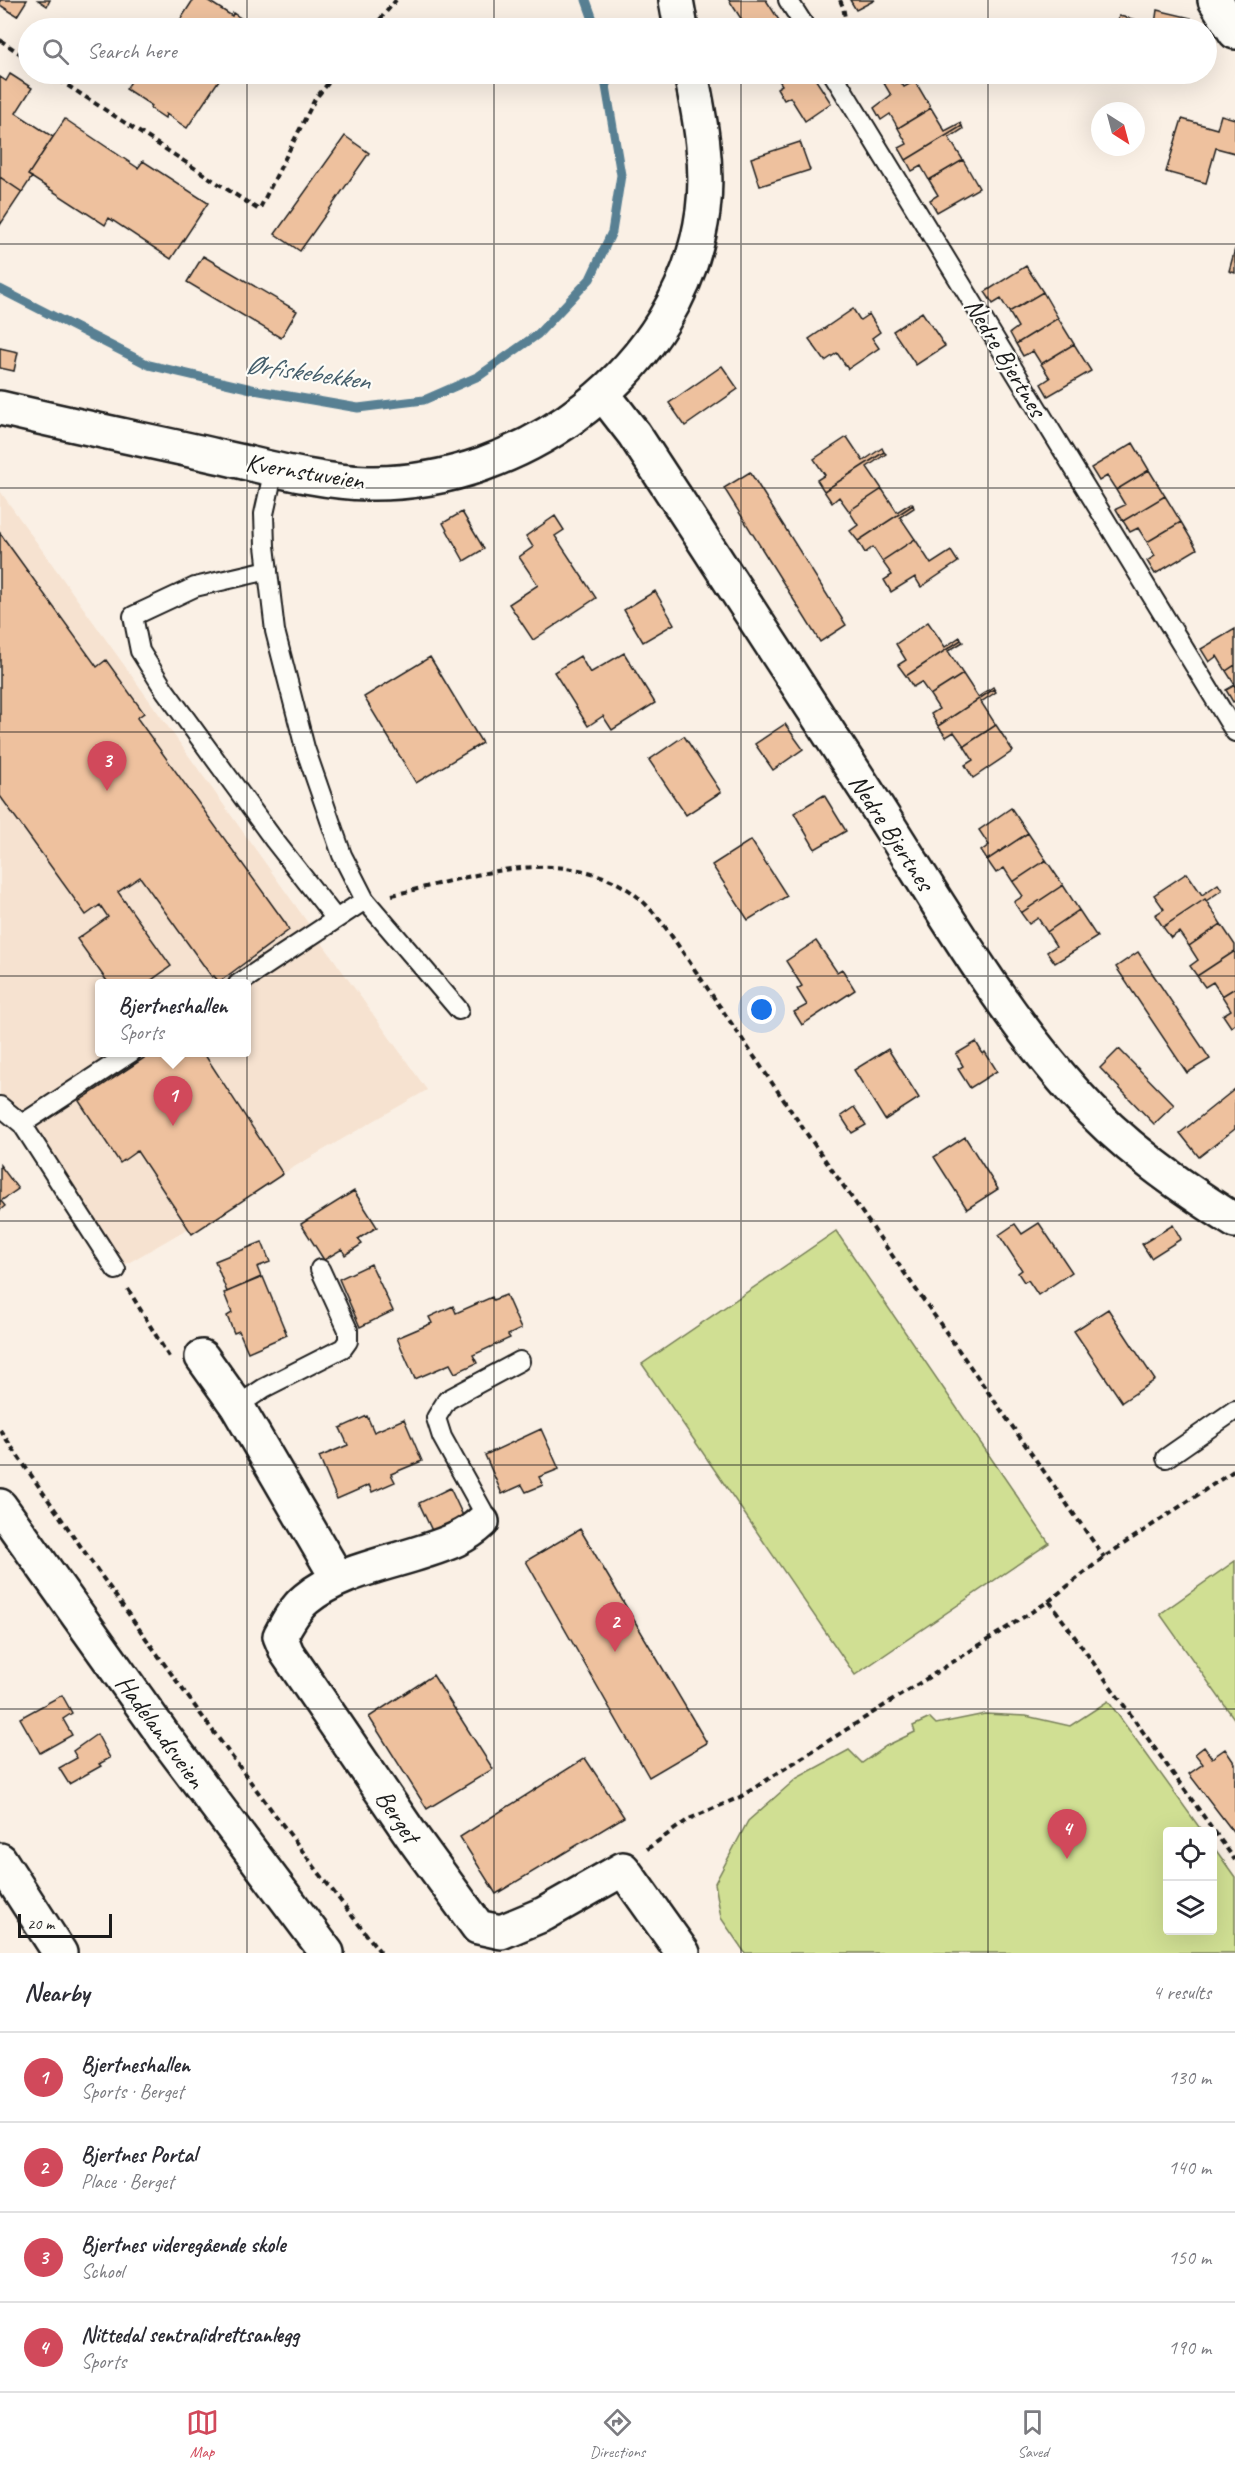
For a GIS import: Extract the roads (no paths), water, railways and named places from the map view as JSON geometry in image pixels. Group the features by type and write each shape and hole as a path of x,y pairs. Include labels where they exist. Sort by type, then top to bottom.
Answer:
{"main road":[{"path":"675,0 679,18"},
{"path":"1215,0 1235,32"},
{"name":"Kvernstuveien","path":"0,408 274,469 347,482 393,483 425,480 477,465 527,444 563,424 603,394 632,365 673,305 692,260 703,211 705,186 702,132 693,84"},
{"name":"Nedre Bjertnes","path":"603,394 650,457 982,970 1045,1058 1077,1095 1115,1133 1202,1201 1235,1221"},
{"path":"186,1358 237,1406 338,1579"},
{"name":"Hadelandsveien","path":"0,1506 164,1736 327,1953"},
{"name":"Berget","path":"482,1522 473,1531 452,1543 338,1579 306,1599 287,1622 280,1636 287,1653 414,1839 478,1927 501,1932 544,1914 623,1869 683,1953"},
{"path":"0,1860 60,1953"}],"lane":[{"path":"788,0 800,18"},
{"name":"Nedre Bjertnes","path":"839,84 1235,732"},
{"path":"274,469 264,514 263,532 275,631 305,748 342,855 365,900 459,1010"},
{"path":"268,570 195,587 133,615 140,651 164,689 274,840 336,919"},
{"path":"246,979 365,900"},
{"path":"22,1124 126,1057"},
{"path":"0,1106 22,1124 116,1270"},
{"path":"237,1406 264,1388 343,1348 348,1341 348,1330 320,1269"},
{"name":"Berget","path":"482,1522 483,1511 442,1437 435,1418 447,1400 520,1360"},
{"path":"1166,1458 1235,1410"}],"waterway":[{"name":"Ørfiskebekken","path":"586,0 592,18"},
{"name":"Ørfiskebekken","path":"0,289 149,365 260,391 358,408 424,400 479,376 538,334 590,279 612,232 621,175 606,84"}],"place":[{"name":"Bjertnes videregående skole","path":"107,791"},
{"name":"Bjertneshallen","path":"173,1126"},
{"name":"Bjertnes Portal","path":"615,1652"},
{"name":"Nittedal sentralidrettsanlegg","path":"1067,1859"}]}
